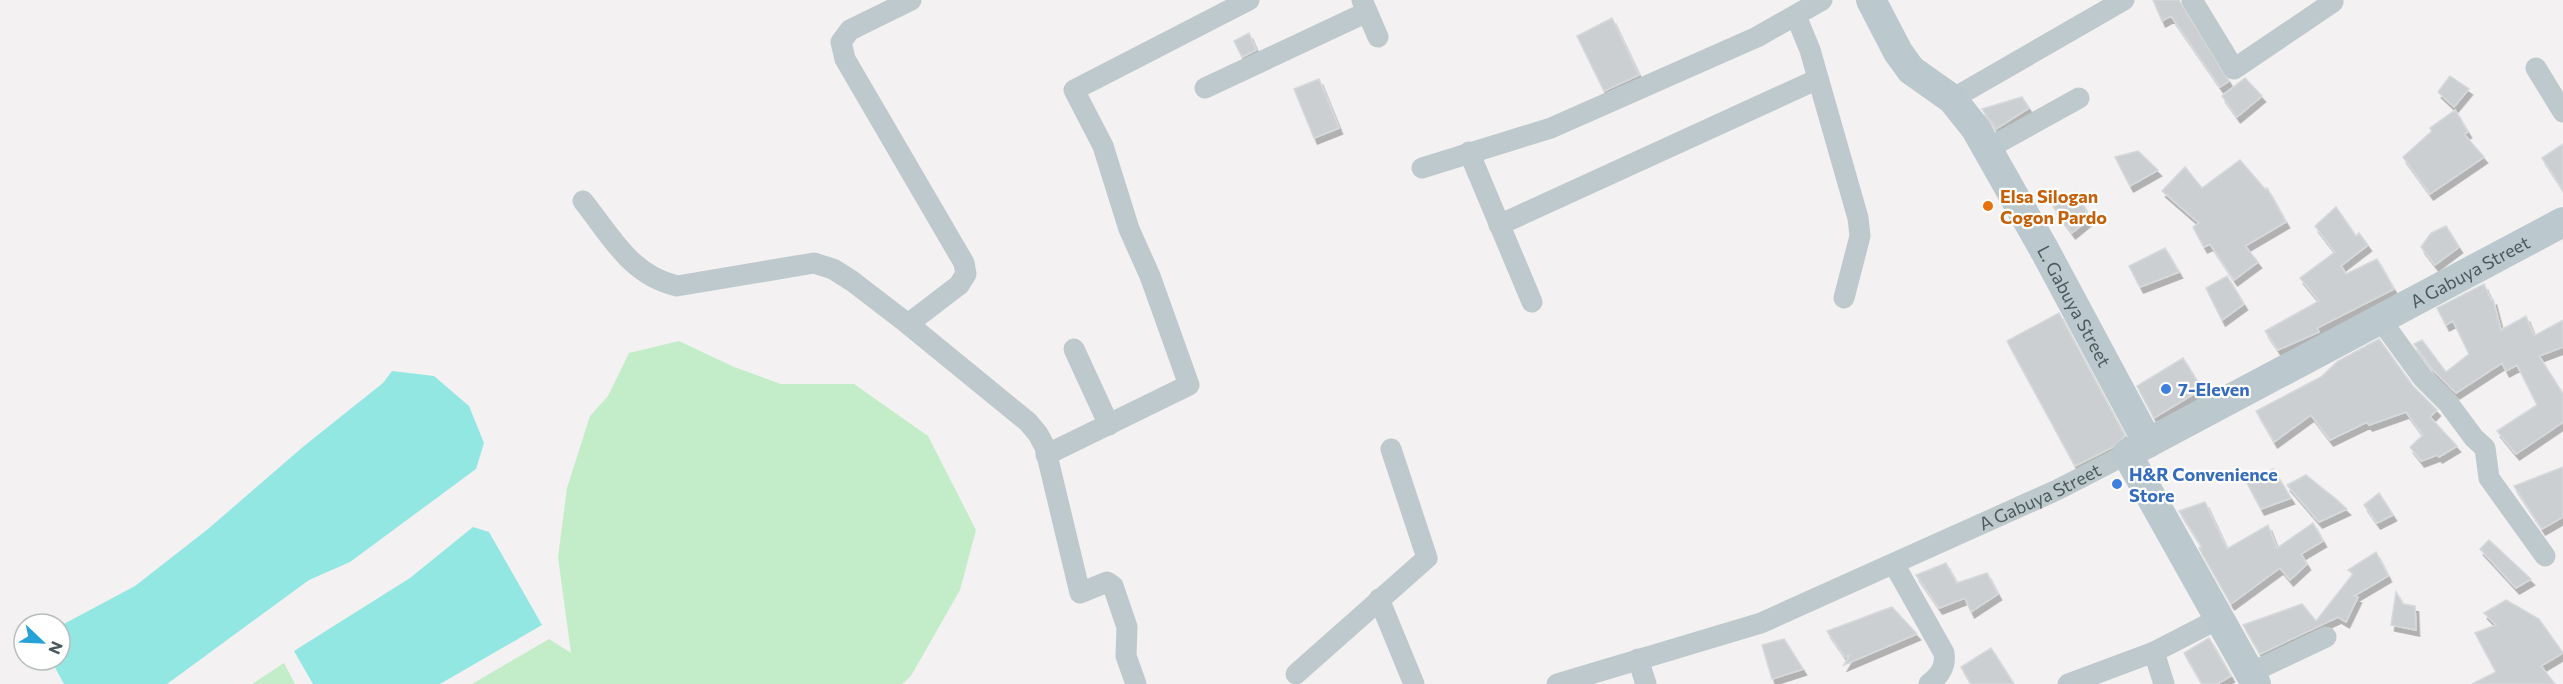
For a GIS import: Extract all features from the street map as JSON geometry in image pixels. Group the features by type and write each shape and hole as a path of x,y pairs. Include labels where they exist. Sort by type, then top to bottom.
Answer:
{"street":[{"path":"908,324 958,285 966,274 964,263 845,59 841,42 850,30 911,0"},
{"path":"1046,455 1189,385 1129,229 1103,146 1074,90 1249,0"},
{"path":"1422,168 1551,128 1757,36 1822,0"},
{"name":"L. Gabuya Street","path":"1871,0 1898,52 1911,70 1952,99 1976,129 2045,251 2137,448 2220,618 2253,678"},
{"path":"1952,99 2124,0"},
{"path":"2192,0 2234,69 2333,2"},
{"path":"1205,88 1365,6 1378,38"},
{"path":"1796,16 1818,79 1858,218 1860,236 1844,298"},
{"path":"2536,68 2563,112"},
{"path":"1499,225 1818,79"},
{"path":"1987,149 2079,98"},
{"path":"1469,152 1532,302"},
{"path":"583,201 635,267 657,281 677,286 814,263 833,269 908,324 1028,422 1038,435 1046,455 1080,593 1107,582 1113,586 1127,627 1126,656 1136,684"},
{"name":"A Gabuya Street","path":"1557,684 1761,623 2057,490 2563,222"},
{"path":"2380,319 2423,378 2448,403 2474,438 2485,448 2489,478 2545,556"},
{"path":"1074,349 1109,425"},
{"path":"1296,674 1427,558 1391,449"},
{"path":"1893,564 1944,653 1946,662 1941,672 1929,684"},
{"path":"1379,599 1414,684"},
{"path":"2068,684 2154,652 2220,618"},
{"path":"2253,678 2326,638"},
{"path":"2154,652 2164,684"},
{"path":"1638,659 1646,684"}],"green space":[{"path":"679,341 734,367 781,384 854,384 928,436 976,530 960,590 911,676 902,684 472,684 549,639 571,653 558,557 567,488 590,416 608,396 629,353"},
{"path":"284,663 295,684 252,684"}],"water":[{"path":"392,371 434,376 469,406 484,443 476,469 350,562 309,580 167,684 64,684 58,672 72,672 72,620 135,586 208,529 304,446 383,383"},
{"path":"473,527 489,532 542,625 440,684 313,684 294,651 410,578"}],"building":[{"path":"2153,0 2179,0 2229,81 2220,87 2171,16 2162,21"},
{"path":"1612,18 1639,75 1604,91 1577,36"},
{"path":"1249,33 1256,50 1242,57 1234,41"},
{"path":"2450,76 2469,89 2454,107 2438,92"},
{"path":"2245,78 2262,96 2237,117 2222,96"},
{"path":"1319,79 1339,128 1314,138 1294,89"},
{"path":"2022,97 2029,108 1996,129 1982,109"},
{"path":"2455,110 2468,132 2464,134 2484,157 2430,194 2403,157 2432,131 2430,128"},
{"path":"2563,144 2563,190 2542,158"},
{"path":"2138,151 2158,170 2130,186 2115,157"},
{"path":"2240,160 2265,189 2267,188 2286,222 2245,246 2258,262 2234,280 2210,244 2204,247 2193,227 2199,223 2162,191 2185,167 2202,188"},
{"path":"2076,192 2090,218 2072,233 2053,207"},
{"path":"2336,207 2356,236 2359,233 2368,245 2341,266 2346,274 2377,259 2394,289 2317,328 2319,332 2278,350 2265,331 2319,301 2300,278 2335,252 2315,226"},
{"path":"2446,226 2459,247 2435,265 2421,247 2431,233"},
{"path":"2165,248 2179,272 2140,287 2129,266"},
{"path":"2227,276 2244,304 2222,320 2206,288"},
{"path":"2484,284 2491,300 2493,299 2501,330 2526,316 2534,336 2563,320 2563,347 2539,356 2563,394 2563,422 2516,454 2497,431 2537,405 2517,365 2506,371 2502,363 2456,393 2433,370 2414,344 2422,340 2446,372 2469,354 2453,321 2446,325 2437,308"},
{"path":"2059,313 2125,436 2111,448 2075,466 2007,341"},
{"path":"2379,339 2413,386 2437,410 2430,417 2457,446 2439,457 2437,455 2421,461 2410,447 2423,435 2406,412 2369,425 2367,422 2330,440 2311,415 2274,442 2256,411 2321,377 2338,361"},
{"name":"7-Eleven","path":"2183,358 2202,389 2154,418 2137,386"},
{"path":"2563,467 2563,517 2542,529 2514,486"},
{"path":"2273,469 2291,498 2261,509 2247,483"},
{"path":"2306,475 2347,509 2319,522 2287,485"},
{"path":"2379,493 2393,515 2377,523 2364,505"},
{"path":"2205,502 2227,549 2268,525 2277,548 2313,523 2323,541 2301,554 2307,564 2290,580 2280,568 2231,604 2199,548 2202,547 2179,511"},
{"path":"2489,540 2531,579 2516,588 2480,549"},
{"path":"2376,552 2388,576 2354,596 2358,597 2346,622 2338,617 2260,654 2243,625 2302,604 2316,621 2353,574 2348,570"},
{"path":"1946,563 1957,583 1987,573 1998,594 1971,612 1965,598 1939,608 1916,575"},
{"path":"2396,592 2403,604 2415,606 2416,630 2391,625"},
{"path":"2506,600 2539,619 2563,653 2541,666 2555,684 2472,684 2496,672 2475,633 2496,625 2484,613"},
{"path":"1892,607 1917,634 1844,665 1850,655 1845,657 1827,631"},
{"path":"2209,638 2231,676 2217,684 2202,684 2184,653"},
{"path":"1784,639 1803,669 1772,679 1762,645"},
{"path":"1991,648 2014,684 1971,684 1961,667"}],"place":[{"name":"Elsa Silogan Cogon Pardo","path":"1988,206"},
{"name":"7-Eleven","path":"2166,389"},
{"name":"H&R Convenience Store","path":"2117,484"}]}
